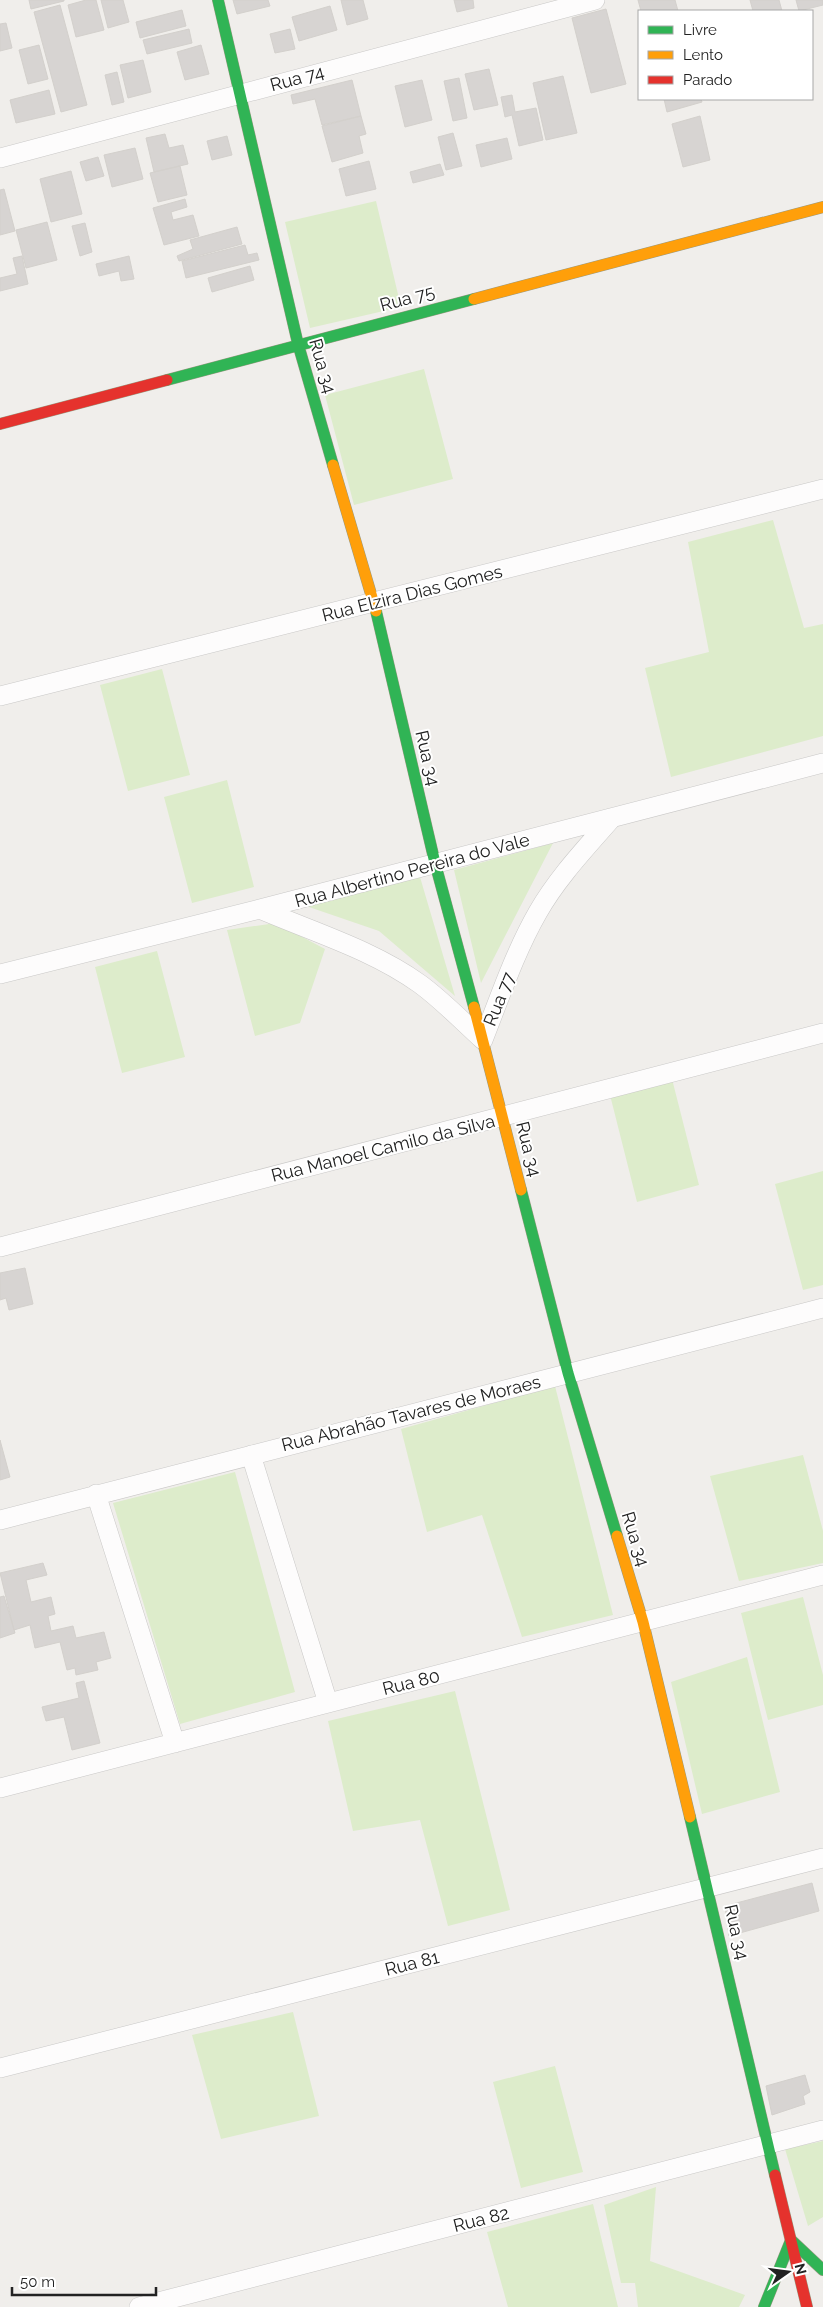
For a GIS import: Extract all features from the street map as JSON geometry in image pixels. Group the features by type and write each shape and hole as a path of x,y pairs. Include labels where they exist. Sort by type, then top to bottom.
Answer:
{"street":[{"name":"Rua 34","path":"218,0 298,344 374,603 435,864 483,1040 568,1373 643,1622 708,1887 807,2307"},
{"name":"Rua 74","path":"0,158 595,0"},
{"name":"Rua 75","path":"0,424 823,207"},
{"name":"Rua Elzira Dias Gomes","path":"0,696 823,489"},
{"name":"Rua Albertino Pereira do Vale","path":"0,974 260,909 823,763"},
{"name":"Rua 77","path":"260,909 363,951 389,965 420,984 483,1040 516,956 537,912 558,880 612,818"},
{"name":"Rua Manoel Camilo da Silva","path":"0,1247 823,1033"},
{"name":"Rua Abrahão Tavares de Moraes","path":"0,1520 823,1308"},
{"path":"251,1455 328,1703"},
{"path":"96,1494 175,1743"},
{"name":"Rua 80","path":"0,1788 823,1575"},
{"name":"Rua 81","path":"0,2068 823,1858"},
{"name":"Rua 82","path":"139,2307 823,2130"},
{"path":"764,2307 790,2240 823,2270"}],"green space":[{"path":"376,201 401,307 310,328 285,222"},
{"path":"424,369 453,479 354,505 325,395"},
{"path":"773,520 804,628 823,624 823,736 671,777 645,668 709,652 688,542"},
{"path":"162,669 190,775 128,791 100,685"},
{"path":"227,780 254,887 192,903 164,797"},
{"path":"553,843 481,983 454,870"},
{"path":"420,877 455,996 379,931 306,906"},
{"path":"276,923 325,949 300,1023 255,1036 227,930"},
{"path":"157,951 185,1057 122,1073 95,967"},
{"path":"672,1079 699,1185 637,1202 610,1095"},
{"path":"823,1171 823,1285 803,1290 775,1184"},
{"path":"555,1386 613,1615 522,1637 482,1515 427,1532 401,1429"},
{"path":"803,1455 823,1531 823,1563 739,1581 710,1476"},
{"path":"235,1472 295,1692 180,1724 113,1503"},
{"path":"803,1597 823,1675 823,1705 768,1720 741,1613"},
{"path":"747,1657 780,1792 702,1814 671,1682"},
{"path":"455,1691 510,1910 448,1926 420,1820 353,1831 328,1721"},
{"path":"293,2012 319,2116 221,2139 192,2035"},
{"path":"555,2066 583,2172 521,2188 493,2082"},
{"path":"823,2141 823,2217 808,2226 785,2149"},
{"path":"656,2187 650,2261 745,2295 739,2307 638,2307 635,2283 621,2283 604,2205"},
{"path":"593,2204 618,2307 508,2307 487,2232"}],"building":[{"path":"29,0 64,0 64,1 31,9"},
{"path":"86,0 96,0 104,30 76,37 68,5"},
{"path":"101,0 123,0 129,22 108,28"},
{"path":"233,0 268,0 270,6 237,14"},
{"path":"341,0 363,0 368,19 347,25"},
{"path":"454,0 473,0 474,8 457,12"},
{"path":"638,0 675,0 678,10 641,10"},
{"path":"750,0 779,0 782,10 753,10"},
{"path":"796,0 823,0 823,5 799,10"},
{"path":"60,5 87,105 61,112 34,12"},
{"path":"330,6 337,30 299,41 292,17"},
{"path":"606,9 626,84 591,93 572,18"},
{"path":"182,10 186,26 140,38 136,22"},
{"path":"6,23 12,48 0,51 0,24"},
{"path":"189,29 192,43 147,54 143,40"},
{"path":"290,29 295,49 275,53 270,34"},
{"path":"39,45 48,79 28,84 19,50"},
{"path":"201,45 209,74 185,80 177,52"},
{"path":"143,60 151,92 128,98 120,65"},
{"path":"489,69 498,105 474,110 465,74"},
{"path":"117,72 124,102 112,105 105,75"},
{"path":"563,76 577,133 546,140 533,83"},
{"path":"459,78 467,118 453,121 444,81"},
{"path":"352,80 361,116 322,125 315,99 293,104 291,95"},
{"path":"422,80 432,120 405,127 395,86"},
{"path":"49,90 55,114 16,123 10,100"},
{"path":"512,95 515,112 536,108 543,140 519,146 512,115 505,117 501,97"},
{"path":"664,100 701,100 702,102 667,112"},
{"path":"361,116 366,134 359,136 363,153 332,162 322,126"},
{"path":"700,116 710,160 683,167 672,124"},
{"path":"453,133 462,166 446,170 438,137"},
{"path":"165,134 169,148 183,145 188,164 154,172 146,138"},
{"path":"227,136 232,155 212,160 207,141"},
{"path":"507,138 512,159 481,167 476,145"},
{"path":"135,148 143,179 112,187 104,155"},
{"path":"98,157 104,176 86,181 80,162"},
{"path":"369,161 376,189 346,196 339,169"},
{"path":"440,164 444,175 413,183 410,172"},
{"path":"180,166 187,195 158,202 150,173"},
{"path":"71,171 82,214 51,222 40,179"},
{"path":"4,189 15,231 0,235 0,190"},
{"path":"185,199 187,207 171,212 173,220 193,215 199,236 164,245 153,208"},
{"path":"47,222 57,260 26,268 16,230"},
{"path":"85,223 92,252 80,256 72,226"},
{"path":"237,227 242,244 179,261 177,256 193,249 190,240"},
{"path":"245,245 248,255 257,253 259,260 186,278 182,261"},
{"path":"22,256 28,284 0,291 0,278 17,274 13,258"},
{"path":"129,256 134,279 121,281 119,271 99,276 96,264"},
{"path":"250,266 254,280 212,292 208,278"},
{"path":"25,1268 33,1304 9,1310 6,1298 0,1300 0,1273"},
{"path":"0,1440 10,1477 0,1480"},
{"path":"43,1563 47,1575 26,1580 31,1602 51,1597 55,1614 48,1616 51,1631 73,1626 76,1638 104,1632 111,1658 96,1662 98,1670 76,1675 75,1668 67,1670 60,1642 35,1648 30,1625 14,1630 0,1573"},
{"path":"4,1596 15,1633 0,1638 0,1597"},
{"path":"84,1681 100,1743 72,1750 64,1717 46,1721 42,1707 79,1698 76,1683"},
{"path":"812,1883 819,1911 729,1936 725,1906"},
{"path":"805,2075 810,2092 803,2096 805,2104 772,2115 766,2086"}],"traffic: fast":[{"path":"218,0 298,344 333,465"},
{"path":"167,380 474,299"},
{"path":"376,611 435,863 474,1007"},
{"path":"521,1190 568,1373 617,1536"},
{"path":"690,1817 775,2175"},
{"path":"764,2307 791,2240 823,2270"}],"traffic: slow":[{"path":"474,299 823,207"},
{"path":"333,465 376,611"},
{"path":"474,1007 521,1190"},
{"path":"617,1536 643,1622 690,1817"}],"traffic: jam":[{"path":"0,424 167,380"},
{"path":"775,2175 807,2307"}]}
